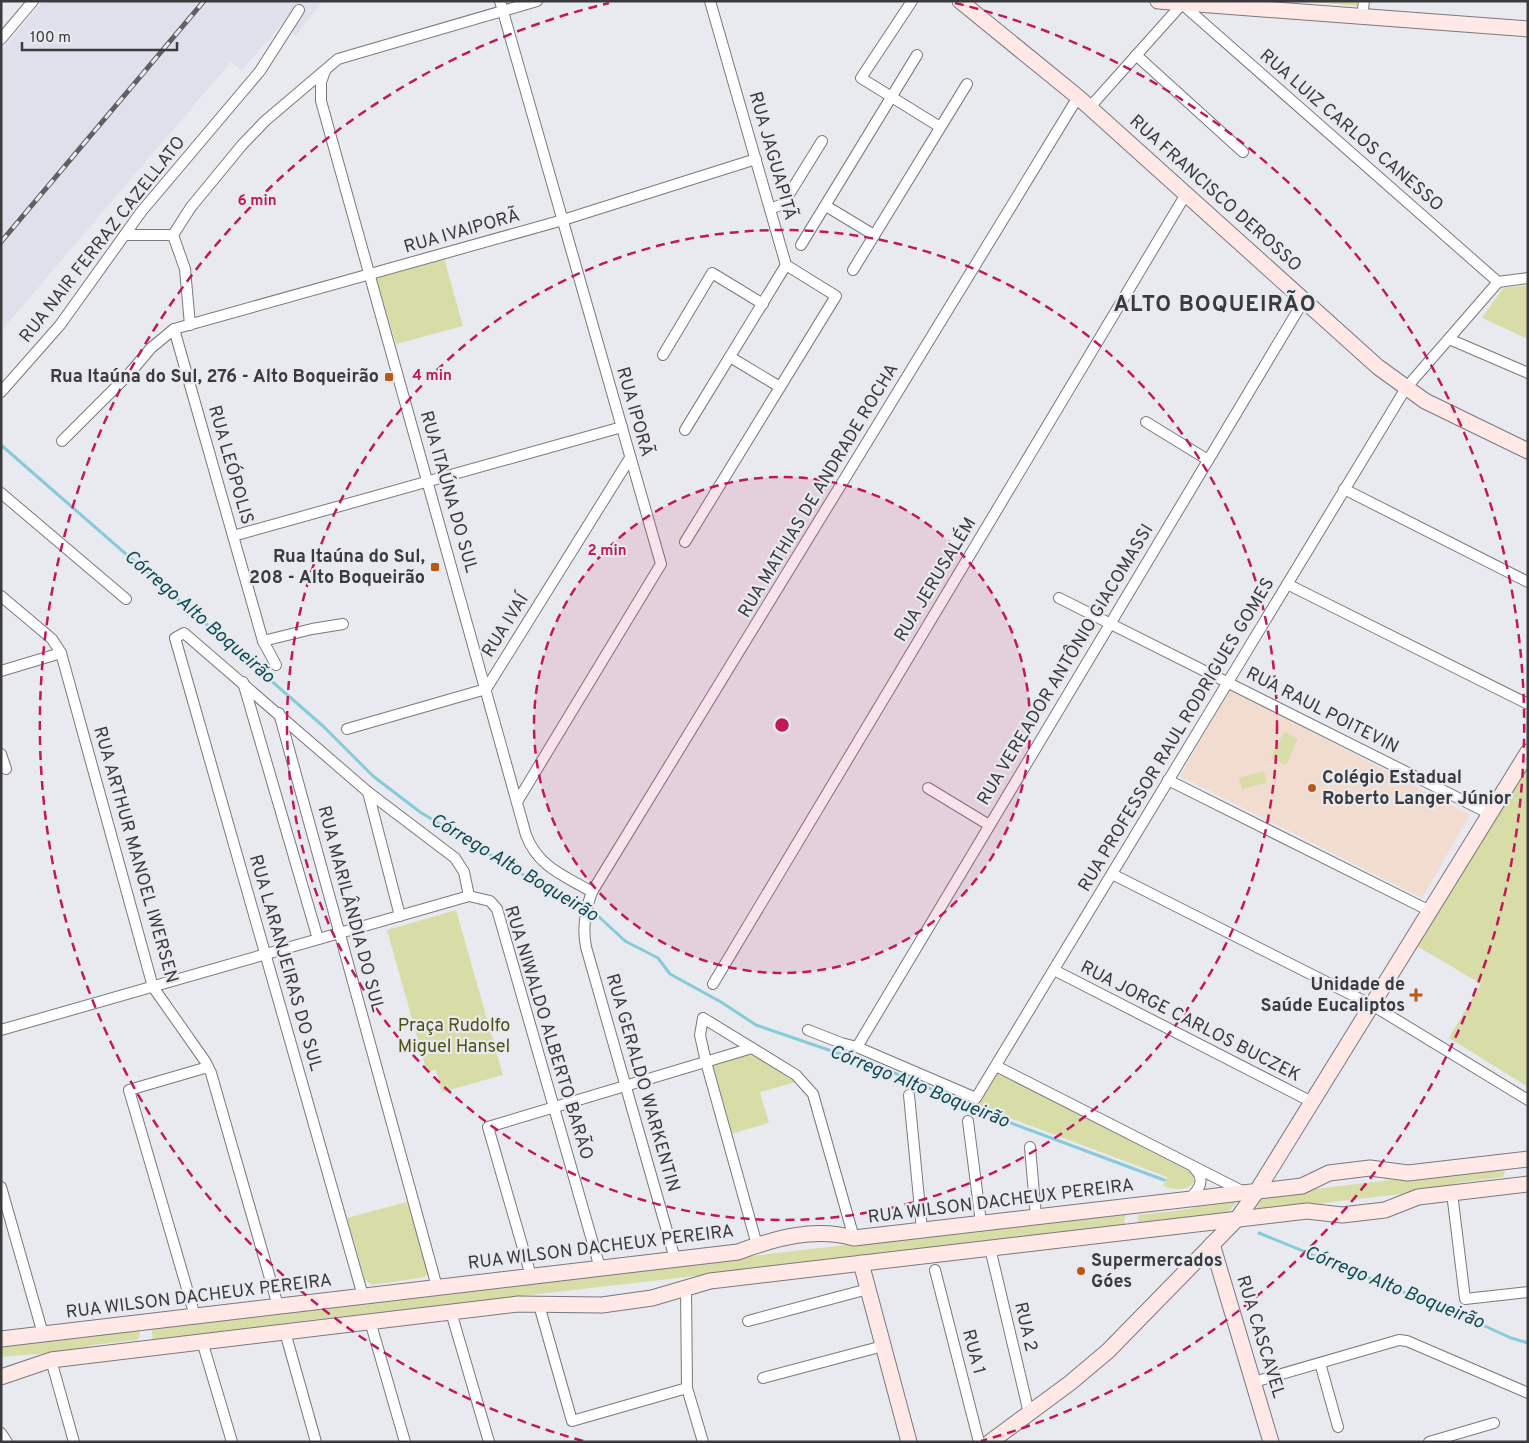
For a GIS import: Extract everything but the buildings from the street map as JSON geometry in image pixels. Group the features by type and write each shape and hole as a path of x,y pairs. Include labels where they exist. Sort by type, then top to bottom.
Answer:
{"main road":[{"name":"RUA FRANCISCO DEROSSO","path":"960,1 1084,102 1367,357 1406,388 1435,406 1528,451"},
{"path":"1158,1 1528,29"},
{"path":"990,1442 1070,1383 1108,1351 1237,1219 1251,1192 1275,1163 1528,752"},
{"name":"RUA WILSON DACHEUX PEREIRA","path":"1,1339 738,1252 792,1236 820,1232 854,1238 1302,1186 1329,1174 1370,1168 1408,1173 1528,1159"},
{"path":"1502,1162 1508,1166 1511,1172 1510,1179 1504,1187"},
{"path":"1275,1163 1279,1177 1290,1187"},
{"path":"1,1377 50,1360 518,1304 602,1305 652,1298 710,1281 1307,1210 1342,1216 1385,1210 1418,1198 1528,1184"},
{"path":"1140,1205 1132,1209 1130,1218 1136,1228 1143,1230"},
{"name":"RUA CASCAVEL","path":"1191,1224 1202,1236 1208,1248 1254,1382 1272,1442"},
{"path":"860,1263 909,1441"},
{"path":"318,1302 310,1308 308,1316 313,1324 322,1327"},
{"path":"138,1349 146,1337 146,1332 139,1323"}],"street":[{"path":"1,39 33,1"},
{"path":"173,235 191,207 242,144 265,121 331,64 344,56 502,6 537,1"},
{"name":"RUA JAGUAPITÃ","path":"710,1 786,265"},
{"path":"912,1 861,78 940,127"},
{"path":"1362,17 1364,1"},
{"name":"RUA MATHIAS DE ANDRADE ROCHA","path":"588,902 592,892 1084,102 1136,55 1182,4"},
{"name":"RUA LUIZ CARLOS CANESSO","path":"1182,4 1498,282"},
{"name":"RUA IPORÃ","path":"502,6 660,564 517,802"},
{"name":"RUA NAIR FERRAZ CAZELLATO","path":"1,392 60,325 127,235 141,212 260,71 299,10"},
{"path":"801,245 918,55"},
{"path":"1136,55 1243,152"},
{"name":"RUA ITAÚNA DO SUL","path":"325,71 321,82 321,102 526,835 536,856 554,870 592,892"},
{"path":"853,270 967,84"},
{"path":"770,209 783,204 822,141"},
{"name":"RUA IVAIPORÃ","path":"174,329 563,220 756,159"},
{"name":"RUA JERUSALÉM","path":"713,984 1186,194"},
{"path":"826,206 874,235"},
{"path":"127,235 173,235"},
{"path":"173,235 184,269 190,325"},
{"path":"684,542 836,296 786,265 685,430"},
{"path":"663,355 712,273 763,304"},
{"path":"1498,282 1528,278"},
{"name":"RUA PROFESSOR RAUL RODRIGUES GOMES","path":"857,1047 976,1098 1406,388 1498,282"},
{"name":"RUA VEREADOR ANTÔNIO GIACOMASSI","path":"857,1047 1304,300"},
{"path":"62,441 129,374 150,348 174,329"},
{"name":"RUA LEÓPOLIS","path":"174,329 263,642 276,665"},
{"path":"1449,339 1528,373"},
{"path":"730,357 780,386"},
{"path":"1146,422 1208,460"},
{"path":"233,536 622,427"},
{"name":"RUA IVAÍ","path":"486,689 630,458"},
{"path":"1344,489 1528,582"},
{"path":"1,494 126,599"},
{"path":"1287,584 1528,704"},
{"name":"RUA ARTHUR MANOEL IWERSEN","path":"1,596 52,639 61,653 153,987 208,1067 278,1306"},
{"name":"RUA RAUL POITEVIN","path":"1058,598 1490,814"},
{"path":"263,642 312,629 343,624"},
{"name":"RUA LARANJEIRAS DO SUL","path":"243,682 188,634 184,633 174,638 363,1296"},
{"path":"1,671 61,653"},
{"path":"1,1030 469,896 464,872 454,858 368,792 243,682"},
{"path":"243,682 318,939"},
{"path":"347,729 486,689"},
{"name":"RUA MARILÂNDIA DO SUL","path":"279,713 437,1287"},
{"path":"1,754 6,769"},
{"path":"1168,780 1430,911"},
{"path":"928,788 989,825"},
{"path":"368,792 400,916"},
{"path":"1112,874 1372,1005 1528,1100"},
{"name":"RUA NIWALDO ALBERTO BARÃO","path":"469,896 490,901 497,909 600,1268"},
{"name":"RUA GERALDO WARKENTIN","path":"588,902 584,934 586,947 675,1259"},
{"name":"RUA JORGE CARLOS BUCZEK","path":"1054,970 1312,1102"},
{"path":"757,1245 706,1062 700,1036 703,1018 796,1076 813,1094 854,1238"},
{"path":"808,1030 840,1043 857,1047"},
{"path":"530,1276 488,1127 752,1048"},
{"path":"996,1066 1193,1167 1251,1192"},
{"path":"195,1316 129,1090 208,1067"},
{"path":"909,1095 922,1230"},
{"path":"968,1121 981,1223"},
{"path":"1030,1147 1036,1217"},
{"path":"1189,1199 1202,1183 1200,1174 1193,1167"},
{"path":"1,1187 43,1334"},
{"path":"1452,1193 1464,1300 1528,1292"},
{"name":"RUA 2","path":"990,1248 1029,1413"},
{"name":"RUA 1","path":"935,1270 980,1442"},
{"path":"686,1288 687,1388 703,1442"},
{"path":"748,1320 868,1289"},
{"path":"539,1305 572,1421 687,1388"},
{"path":"451,1312 489,1442"},
{"path":"370,1321 405,1442"},
{"path":"285,1332 316,1442"},
{"path":"1254,1382 1399,1340 1407,1341 1528,1393"},
{"path":"202,1342 232,1442"},
{"path":"763,1378 883,1346"},
{"path":"50,1360 74,1442"},
{"path":"1320,1363 1338,1427"},
{"path":"1429,1442 1494,1423"},
{"path":"1,1432 7,1442"}],"shaded area":[{"path":"43,1 322,1 296,36 282,24 242,70 231,62 1,331 1,51"},
{"name":"Colégio Estadual Roberto Langer Júnior","path":"1230,689 1470,815 1422,898 1180,776"}],"green space":[{"path":"1302,1 1357,1 1357,6"},
{"path":"444,258 463,326 396,344 376,277"},
{"path":"1528,285 1528,339 1482,318 1503,288"},
{"path":"1284,732 1298,739 1286,765 1271,758"},
{"path":"1528,767 1528,1087 1449,1038 1481,984 1417,946"},
{"path":"1264,771 1267,783 1242,789 1239,778"},
{"name":"Praça Rudolfo Miguel Hansel","path":"456,910 503,1075 442,1092 436,1070 427,1072 387,930"},
{"path":"742,1054 760,1057 796,1082 760,1092 769,1123 731,1134 713,1068 714,1064"},
{"path":"997,1073 1187,1170 1193,1175 1194,1182 1184,1189 1163,1186 1167,1177 994,1112 979,1104"},
{"path":"1500,1167 1505,1172 1503,1177 1457,1183 1436,1190 1255,1211 1264,1195"},
{"path":"1240,1198 1227,1214 1138,1224 1138,1215 1190,1209 1212,1201"},
{"path":"410,1201 429,1270 425,1277 373,1285 365,1280 347,1218"},
{"path":"1127,1212 1124,1220 1126,1227 310,1320 153,1341 151,1326"},
{"path":"136,1328 140,1333 138,1340 92,1345 74,1351 1,1357 1,1344"}],"waterway":[{"name":"Córrego Alto Boqueirão","path":"1,445 323,726 373,776 420,812 545,888 596,914 625,941 658,958 670,974 721,1002 756,1025 890,1071 992,1116 1164,1180"},
{"name":"Córrego Alto Boqueirão","path":"1259,1233 1413,1296 1434,1308 1450,1310 1511,1338 1528,1343"}],"railway":[{"path":"1,242 204,1"}],"place":[{"name":"Rua Itaúna do Sul, 276 - Alto Boqueirão","path":"389,377"},
{"name":"Rua Itaúna do Sul, 208 - Alto Boqueirão","path":"435,567"},
{"name":"Colégio Estadual Roberto Langer Júnior","path":"1312,788"},
{"name":"Unidade de Saúde Eucaliptos","path":"1416,995"},
{"name":"Supermercados Góes","path":"1081,1271"}],"district":[{"name":"ALTO BOQUEIRÃO","path":"1215,305"}]}
